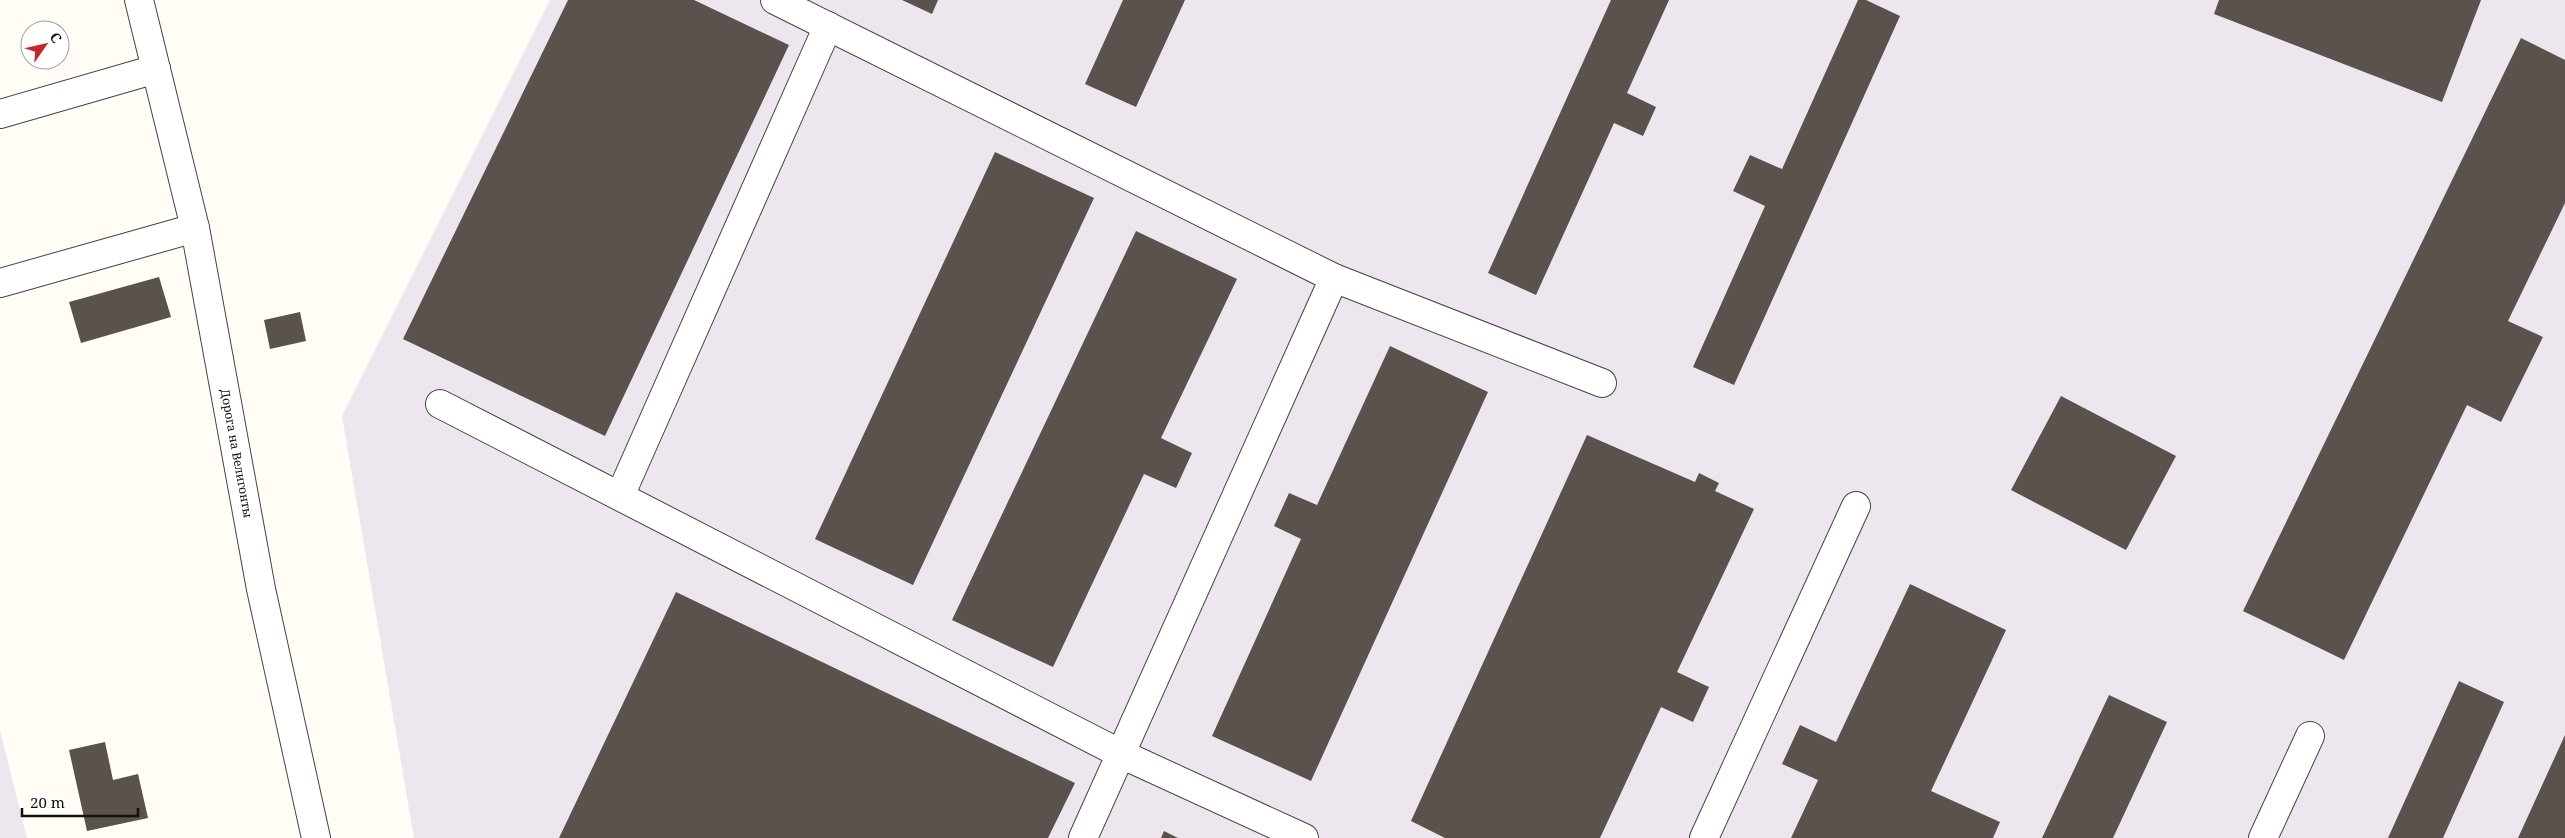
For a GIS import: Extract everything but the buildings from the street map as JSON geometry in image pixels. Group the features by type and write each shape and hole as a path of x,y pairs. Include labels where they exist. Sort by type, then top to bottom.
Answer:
{"street":[{"name":"Дорога на Велигонты","path":"139,0 195,228 260,589 316,838"},
{"path":"775,0 1334,278 1602,383"},
{"path":"620,496 828,26"},
{"path":"0,114 156,69"},
{"path":"0,283 195,228"},
{"path":"1083,838 1334,278"},
{"path":"440,404 1121,754 1304,838"},
{"path":"1704,838 1856,506"},
{"path":"2263,838 2310,736"}],"shaded area":[{"path":"550,0 2565,0 2565,838 414,838 342,416"},
{"path":"0,730 27,838 0,838"}]}
